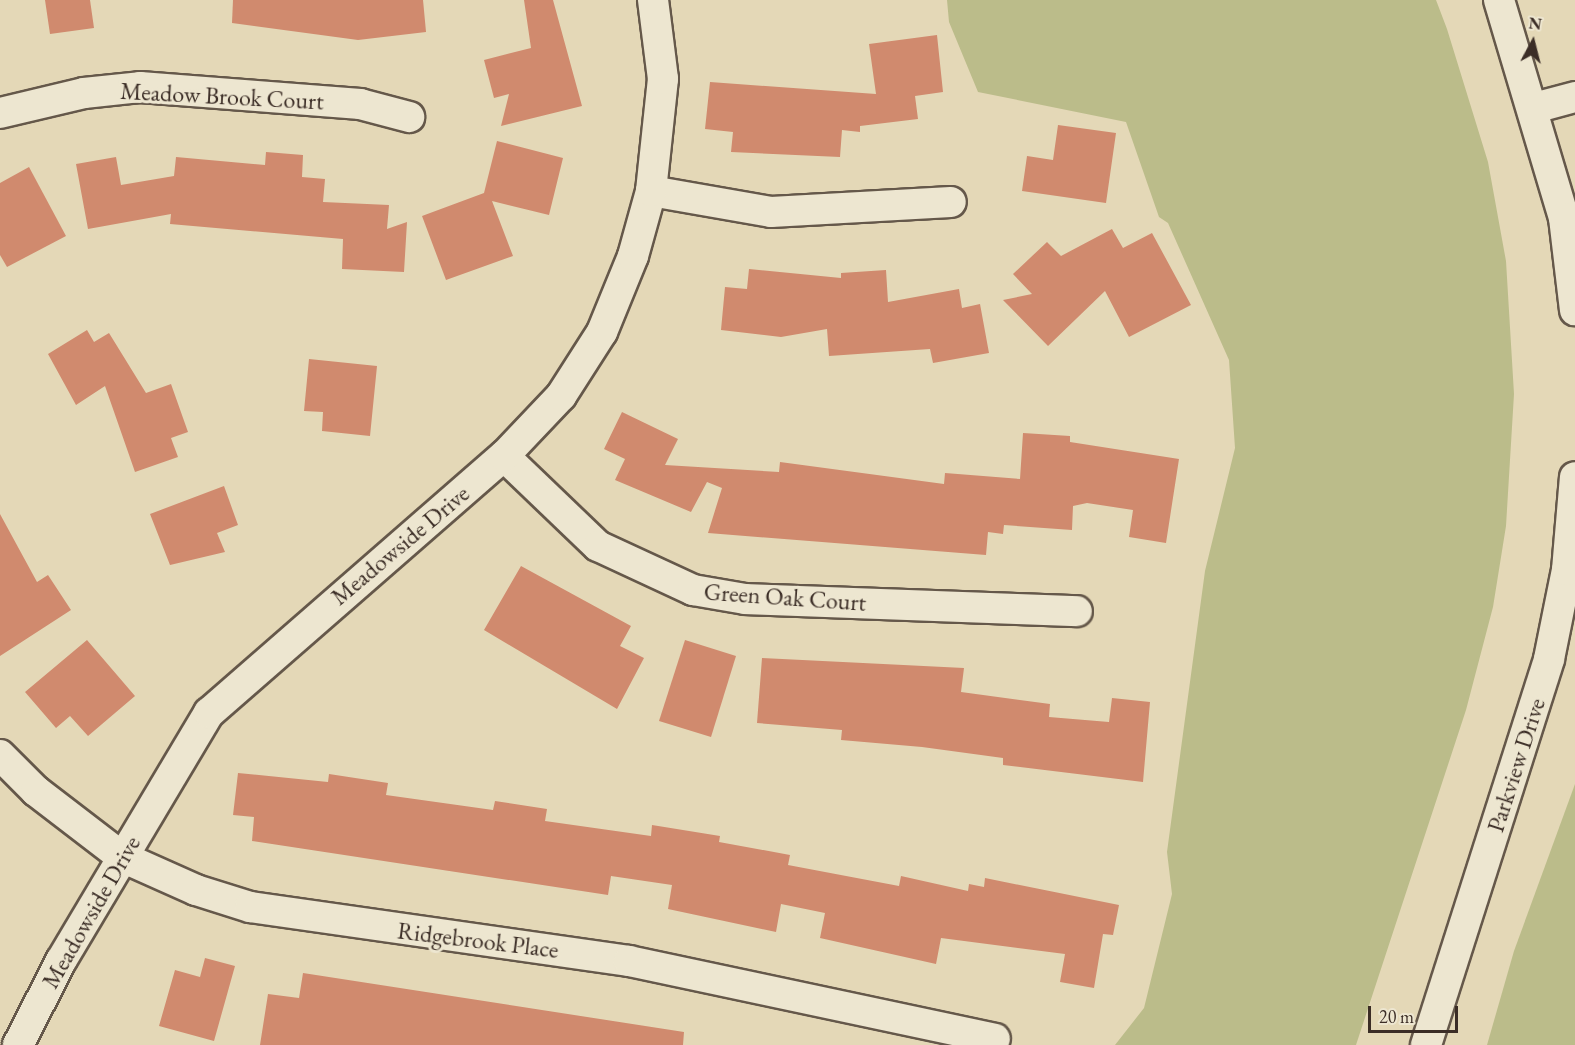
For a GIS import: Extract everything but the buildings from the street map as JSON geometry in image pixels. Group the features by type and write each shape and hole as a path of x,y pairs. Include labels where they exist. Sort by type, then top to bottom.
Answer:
{"street":[{"name":"Meadowside Drive","path":"18,1045 122,857 209,714 504,456 561,396 602,332 633,256 651,191 663,79 653,0"},
{"path":"1499,0 1534,108 1564,218 1575,310"},
{"name":"Meadow Brook Court","path":"0,113 84,93 140,87 360,104 409,117"},
{"path":"1534,108 1575,97"},
{"path":"651,191 771,212 951,202"},
{"name":"Green Oak Court","path":"504,456 598,546 693,590 745,599 1077,611"},
{"name":"Parkview Drive","path":"1426,1045 1549,659 1566,570 1575,477"},
{"name":"Ridgebrook Place","path":"0,755 36,791 122,857 196,891 250,907 629,961 995,1039"}],"green space":[{"path":"947,0 1436,0 1488,162 1506,261 1514,394 1506,526 1493,607 1466,710 1356,1045 1115,1045 1144,1008 1172,894 1167,852 1205,571 1235,448 1229,360 1168,223 1159,217 1126,122 978,92 949,22"},
{"path":"1575,784 1575,1045 1487,1045 1514,951"}]}
